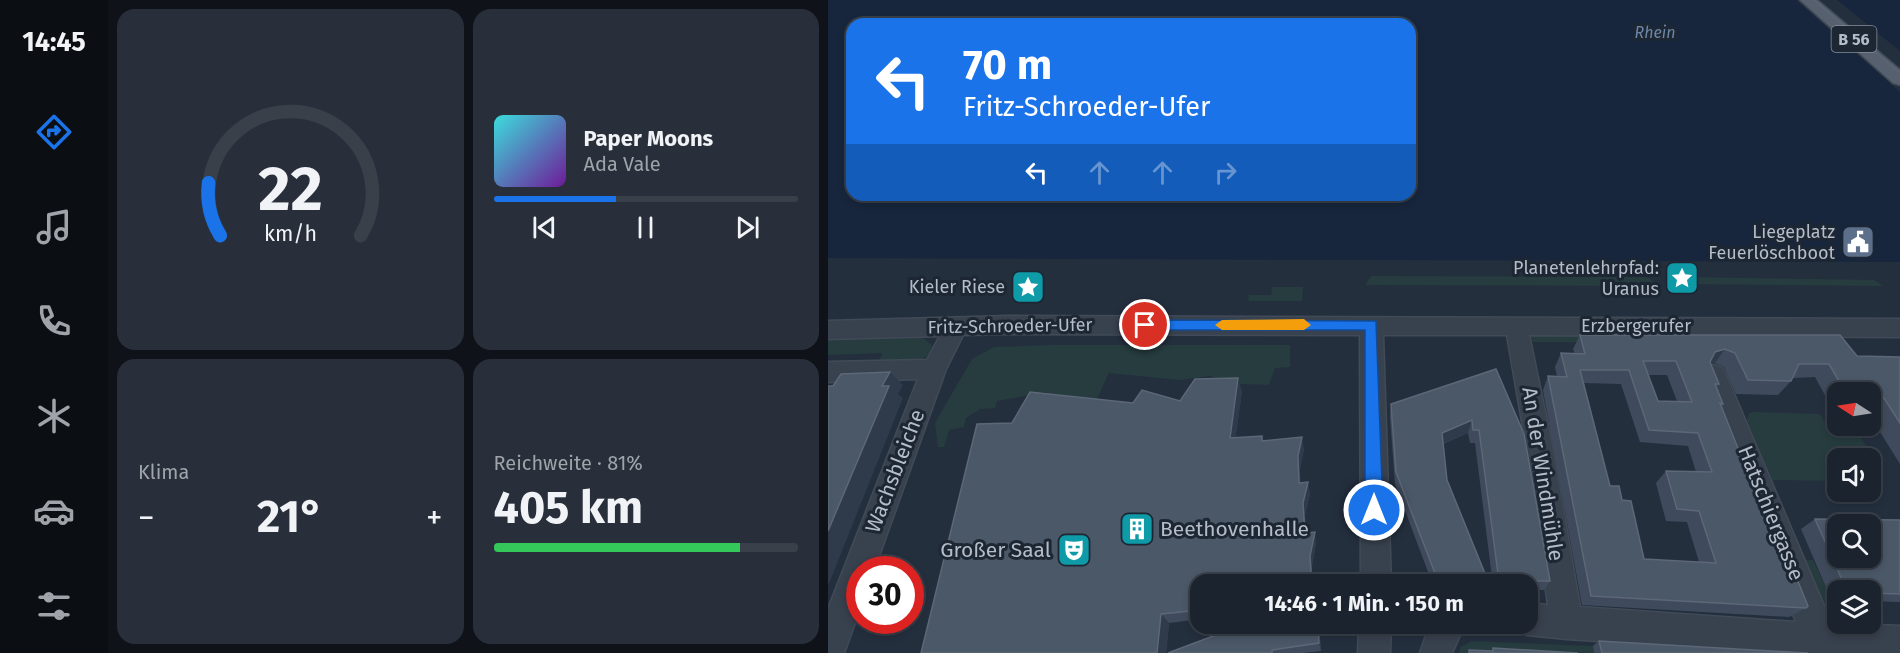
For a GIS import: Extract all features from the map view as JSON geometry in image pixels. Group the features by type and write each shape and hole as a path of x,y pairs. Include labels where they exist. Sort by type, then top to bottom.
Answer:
{"main road":[{"name":"B 56","path":"1809,0 1900,79"},
{"name":"B 56","path":"1824,0 1900,64"}],"street":[{"name":"Erzbergerufer","path":"1371,325 1900,328"},
{"name":"Fritz-Schroeder-Ufer","path":"828,330 956,327 1371,325"},
{"path":"1371,325 1376,574"},
{"name":"An der Windmühle","path":"1516,325 1539,445 1567,623"},
{"name":"Wachsbleiche","path":"828,651 934,369 956,327"},
{"path":"828,372 934,369"},
{"name":"Hatschiergasse","path":"1714,375 1796,573 1811,613 1816,646"},
{"path":"1538,620 1816,646 1900,642"},
{"path":"1374,653 1375,634"},
{"path":"1436,653 1442,634"}],"green space":[{"path":"1371,276 1644,277 1649,278 1657,286 1365,285"},
{"path":"1678,277 1874,280 1883,286 1674,284"},
{"path":"1272,287 1303,287 1302,301 1248,301 1249,295 1271,295"},
{"path":"1530,334 1684,334 1688,342 1532,342"},
{"path":"913,336 924,339 932,345 925,358 910,363 876,365 883,353 828,355 828,339"},
{"path":"1290,345 1290,367 1275,368 1269,385 1222,383 1211,376 1180,380 1109,373 1095,403 1051,399 1046,392 997,401 995,408 980,409 966,418 964,427 949,430 944,447 938,447 935,423 972,359 994,347"},
{"path":"1749,413 1820,414 1827,426 1827,436 1860,436 1867,448 1827,448 1827,481 1772,480 1747,420"},
{"path":"1801,560 1813,560 1827,589 1827,617"},
{"path":"1472,641 1593,646 1594,653 1459,653 1461,647"}],"water":[{"name":"Rhein","path":"828,0 1900,0 1900,262 828,258"}],"pier":[{"path":"1796,0 1837,0 1900,51 1900,92"}],"building":[{"path":"1580,335 1840,335 1857,356 1900,357 1900,423 1884,398 1881,398 1881,382 1839,382 1829,364 1799,364 1791,381 1748,380 1735,353 1725,349 1715,352 1710,362 1719,384 1715,384 1723,404 1720,403 1764,514 1771,515 1808,606 1806,608 1591,596 1548,376 1567,377 1561,353 1585,354","holes":["1643,361 1676,361 1692,402 1658,401","1580,370 1629,370 1649,430 1698,433 1712,472 1666,471 1677,509 1699,511 1716,563 1644,559 1631,501 1622,500 1619,486 1610,486"]},
{"path":"1496,369 1524,434 1550,581 1538,581 1538,574 1498,574 1479,430 1473,430 1472,420 1442,433 1447,480 1485,574 1435,574 1396,472 1391,404"},
{"path":"890,372 882,386 889,386 828,531 828,386 833,386 841,374"},
{"name":"Beethovenhalle","path":"1238,378 1230,438 1262,436 1262,441 1302,437 1298,456 1299,483 1308,482 1303,503 1305,533 1315,532 1310,556 1311,574 1190,574 1190,611 1161,614 1157,653 921,653 977,424 1012,423 1030,392 1133,403 1142,390 1180,401 1195,379"},
{"path":"1815,519 1827,519 1827,546"},
{"path":"1881,520 1900,520 1900,594 1881,593 1881,580 1842,580 1837,568 1881,568"},
{"path":"1218,634 1319,634 1319,643 1272,650 1272,653 1168,653"},
{"path":"1599,641 1808,653 1602,653"},
{"path":"1493,648 1578,653 1469,653 1469,650 1493,651"}],"tram line":[{"path":"1814,0 1900,73"}],"slow traffic":[{"path":"1222,325 1304,325"}],"place":[{"name":"Liegeplatz Feuerlöschboot","path":"1858,242"},
{"name":"Planetenlehrpfad: Uranus","path":"1682,278"},
{"name":"Kieler Riese","path":"1028,287"},
{"name":"Beethovenhalle","path":"1137,529"},
{"name":"Großer Saal","path":"1074,550"}],"route":[{"path":"1145,325 1371,325 1374,510"}]}
